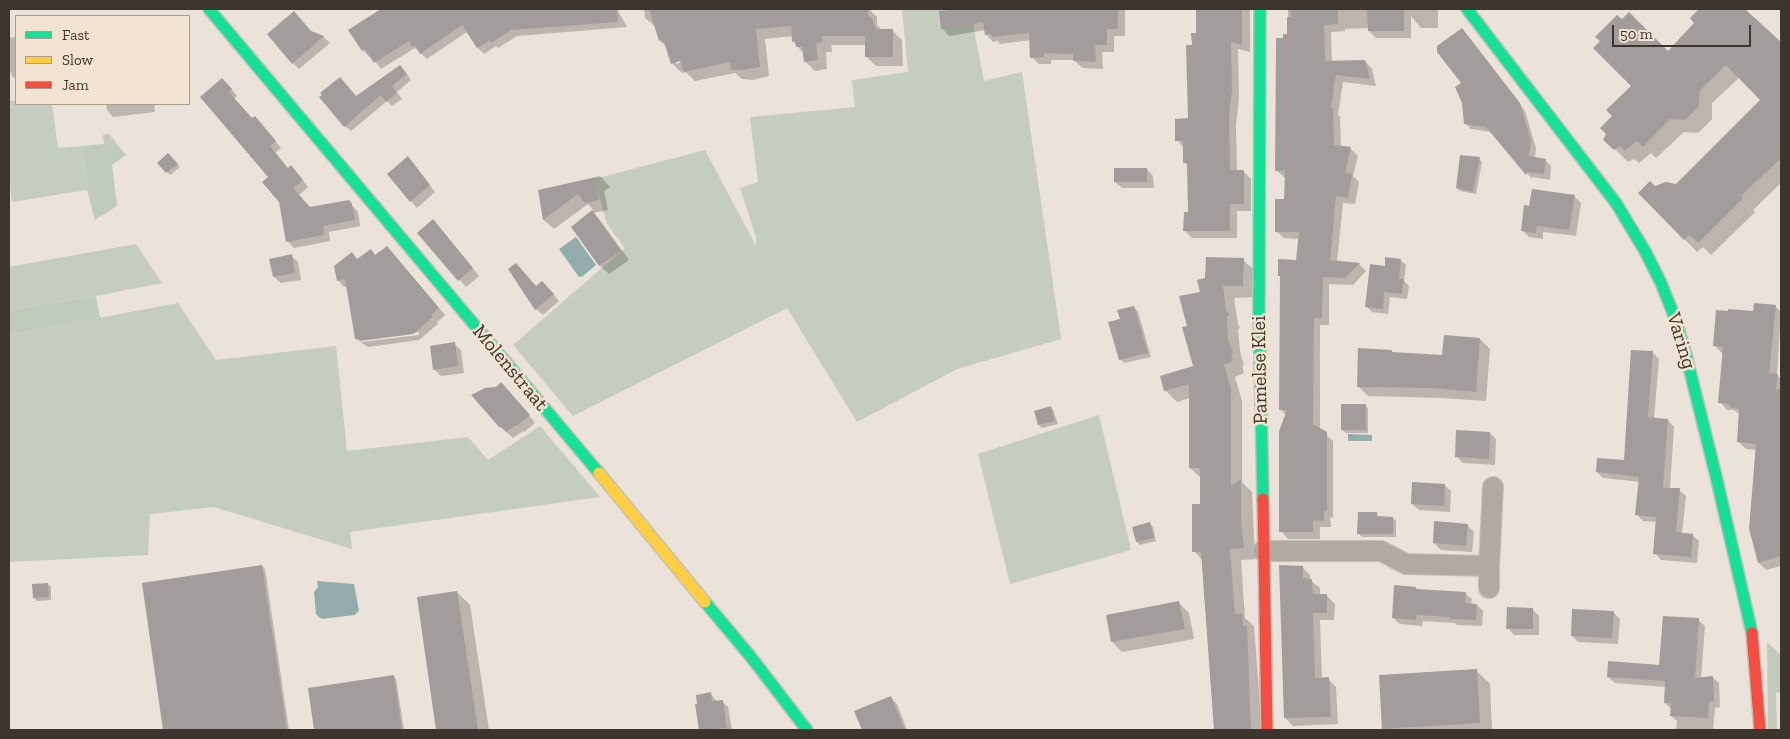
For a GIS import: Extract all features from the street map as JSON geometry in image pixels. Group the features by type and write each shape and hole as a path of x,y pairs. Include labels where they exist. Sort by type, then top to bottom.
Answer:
{"street":[{"name":"Molenstraat","path":"210,9 625,504 751,658 807,730"},
{"name":"Pamelse Klei","path":"1260,9 1259,310 1266,730"},
{"name":"Varing","path":"1467,9 1616,203 1646,251 1661,283 1675,318 1686,355 1752,634 1760,730"},
{"path":"1489,588 1493,487"},
{"path":"1263,551 1381,551 1406,564 1489,566"}],"green space":[{"path":"902,9 973,9 975,35 984,81 1022,72 1061,339 957,369 857,422 787,308 573,416 513,345 625,248 607,224 594,179 705,150 756,246 756,237 740,188 758,182 750,117 855,107 852,80 908,72"},
{"path":"15,100 15,105 52,105 58,148 83,146 87,190 12,202 9,170 9,101"},
{"path":"109,134 126,155 112,165 117,206 95,220 87,190 83,146 104,144 103,135"},
{"path":"136,244 162,283 9,310 9,267"},
{"path":"96,296 100,318 9,335 9,310"},
{"path":"178,303 216,360 336,346 347,451 468,437 488,460 540,426 600,497 350,532 352,549 214,507 150,514 148,555 9,562 9,335"},
{"path":"1099,415 1131,550 1010,584 978,454"},
{"path":"1767,642 1781,655 1781,694 1776,692 1777,730 1768,730"}],"water":[{"path":"576,237 596,265 579,277 559,249"},
{"path":"1348,434 1372,435 1372,441 1348,441"},
{"path":"317,581 354,584 359,611 354,615 322,619 319,617 316,614 314,592 318,587"}],"building":[{"path":"381,9 617,9 618,22 511,30 491,43 490,40 477,48 462,25 420,54 415,45 412,47 409,41 374,63 365,49 362,51 348,30"},
{"path":"649,9 868,9 868,15 872,18 876,29 893,29 893,57 865,57 865,36 822,36 823,42 816,43 818,60 804,62 802,47 796,47 795,41 792,42 791,26 756,29 760,67 731,70 730,62 684,72 680,61 671,64 664,42 659,41"},
{"path":"964,9 1118,9 1118,29 1107,29 1107,45 1095,45 1096,62 1073,61 1073,54 1044,53 1044,57 1030,58 1029,33 992,37 991,34 985,35 983,22 941,29 939,11"},
{"path":"1196,9 1242,9 1242,45 1231,42 1232,90 1229,117 1230,170 1244,170 1244,204 1230,204 1230,231 1183,231 1184,212 1188,212 1187,163 1183,163 1183,141 1175,141 1175,119 1188,118 1186,45 1192,45 1191,33 1196,33"},
{"path":"1290,9 1338,9 1338,24 1324,25 1325,61 1365,60 1370,79 1336,75 1331,108 1333,108 1334,145 1351,147 1345,173 1352,174 1348,198 1336,196 1330,260 1360,263 1345,278 1323,277 1322,318 1314,318 1313,424 1327,432 1327,511 1324,511 1324,521 1313,520 1313,532 1279,532 1279,431 1287,410 1279,410 1280,276 1278,276 1278,259 1296,260 1299,232 1275,232 1275,199 1284,199 1285,170 1275,171 1276,38 1283,38 1283,34 1287,34 1287,17 1291,17"},
{"path":"1367,9 1404,9 1404,31 1368,31"},
{"path":"1699,9 1745,9 1781,42 1781,158 1741,196 1743,198 1698,243 1689,235 1684,240 1638,193 1650,181 1655,186 1666,182 1676,184 1760,100 1726,65 1700,90 1699,106 1685,120 1670,119 1643,147 1637,141 1625,151 1620,146 1614,150 1603,140 1606,134 1600,128 1612,116 1606,110 1631,86 1593,48 1600,41 1595,37 1617,15 1622,19 1629,12 1668,51 1694,23 1690,18"},
{"path":"294,11 311,31 324,36 292,64 267,34"},
{"path":"1462,28 1520,103 1531,141 1529,156 1546,159 1544,174 1527,172 1526,175 1486,127 1464,124 1462,103 1455,87 1461,83 1437,52 1437,46"},
{"path":"400,65 407,74 392,86 397,93 386,102 381,95 344,127 319,97 322,95 320,93 340,77 356,96"},
{"path":"222,78 232,89 229,92 252,118 255,116 276,141 270,146 288,168 291,165 303,180 293,188 310,207 349,200 352,204 355,220 323,226 324,235 286,242 279,202 262,182 268,177 200,97"},
{"path":"168,153 178,164 166,173 157,163"},
{"path":"1460,155 1480,157 1473,192 1456,188"},
{"path":"408,156 430,185 410,202 387,174"},
{"path":"1114,168 1147,168 1147,182 1114,182"},
{"path":"601,176 595,181 599,200 585,203 578,194 543,220 538,190"},
{"path":"1532,189 1575,195 1569,230 1537,226 1536,233 1521,231 1524,205 1529,206"},
{"path":"592,210 621,251 599,266 571,227"},
{"path":"433,219 473,268 458,281 417,233"},
{"path":"387,246 439,308 431,315 433,317 413,334 360,341 355,339 345,279 337,281 334,266 352,252 357,259 371,249 375,255"},
{"path":"292,254 295,273 273,277 269,259"},
{"path":"1206,257 1244,258 1243,286 1223,286 1226,311 1229,314 1227,317 1228,338 1233,353 1231,354 1233,361 1224,365 1231,388 1231,486 1241,479 1241,520 1244,548 1230,549 1235,614 1242,613 1243,626 1247,625 1251,730 1214,730 1201,552 1192,552 1192,504 1200,504 1200,468 1189,468 1189,384 1164,391 1160,376 1193,366 1182,327 1187,326 1179,296 1200,292 1197,280 1205,278"},
{"path":"1385,257 1401,259 1399,279 1404,279 1402,294 1384,292 1383,309 1365,307 1370,264 1385,266"},
{"path":"516,263 536,286 542,281 554,294 535,310 508,269"},
{"path":"1754,303 1776,305 1769,373 1778,374 1776,389 1781,389 1781,556 1758,563 1749,529 1756,444 1737,442 1739,409 1730,407 1730,404 1718,403 1723,347 1713,346 1716,310 1753,311"},
{"path":"1134,306 1148,353 1119,360 1108,322 1120,319 1117,310"},
{"path":"1444,335 1480,338 1476,392 1431,388 1357,387 1358,348 1442,355"},
{"path":"455,342 458,366 433,370 430,346"},
{"path":"1631,350 1653,351 1648,417 1668,419 1663,488 1680,488 1676,532 1693,534 1691,557 1653,554 1656,517 1635,515 1639,477 1596,472 1597,458 1624,460"},
{"path":"501,382 530,415 506,432 500,428 471,395 485,388 496,387"},
{"path":"1341,404 1366,404 1366,430 1341,430"},
{"path":"1051,406 1055,421 1038,425 1034,411"},
{"path":"1456,430 1490,432 1489,459 1455,457"},
{"path":"1412,482 1445,484 1444,506 1411,504"},
{"path":"1358,512 1377,512 1377,516 1393,517 1393,534 1357,534"},
{"path":"1434,521 1468,524 1466,546 1433,543"},
{"path":"1150,522 1154,538 1136,542 1132,527"},
{"path":"262,565 287,730 163,730 142,583"},
{"path":"1279,565 1303,566 1303,578 1312,579 1313,594 1327,594 1327,613 1313,613 1315,678 1329,677 1331,717 1284,718"},
{"path":"48,583 49,597 33,598 32,584"},
{"path":"1394,585 1416,587 1416,589 1466,592 1465,603 1477,604 1476,620 1417,615 1416,620 1392,618"},
{"path":"457,591 478,730 436,730 417,597"},
{"path":"1179,601 1185,629 1111,642 1106,615"},
{"path":"1507,607 1533,608 1533,629 1506,629"},
{"path":"1572,609 1614,611 1612,638 1571,636"},
{"path":"1663,616 1699,618 1695,678 1713,676 1714,701 1709,702 1708,718 1670,716 1671,703 1664,703 1665,681 1607,677 1608,661 1659,665"},
{"path":"1477,669 1480,723 1382,729 1379,675"},
{"path":"394,675 402,730 314,730 308,688"},
{"path":"711,692 712,701 723,700 727,728 699,730 695,704 697,704 696,695"},
{"path":"891,696 905,730 862,730 854,711"}],"traffic: fast":[{"path":"209,9 599,473"},
{"path":"1260,9 1259,310 1263,499"},
{"path":"1467,9 1616,203 1645,251 1661,283 1675,318 1686,355 1752,633"},
{"path":"705,602 751,657 807,730"}],"traffic: slow":[{"path":"599,473 705,602"}],"traffic: jam":[{"path":"1263,499 1267,730"},
{"path":"1752,633 1760,730"}]}
